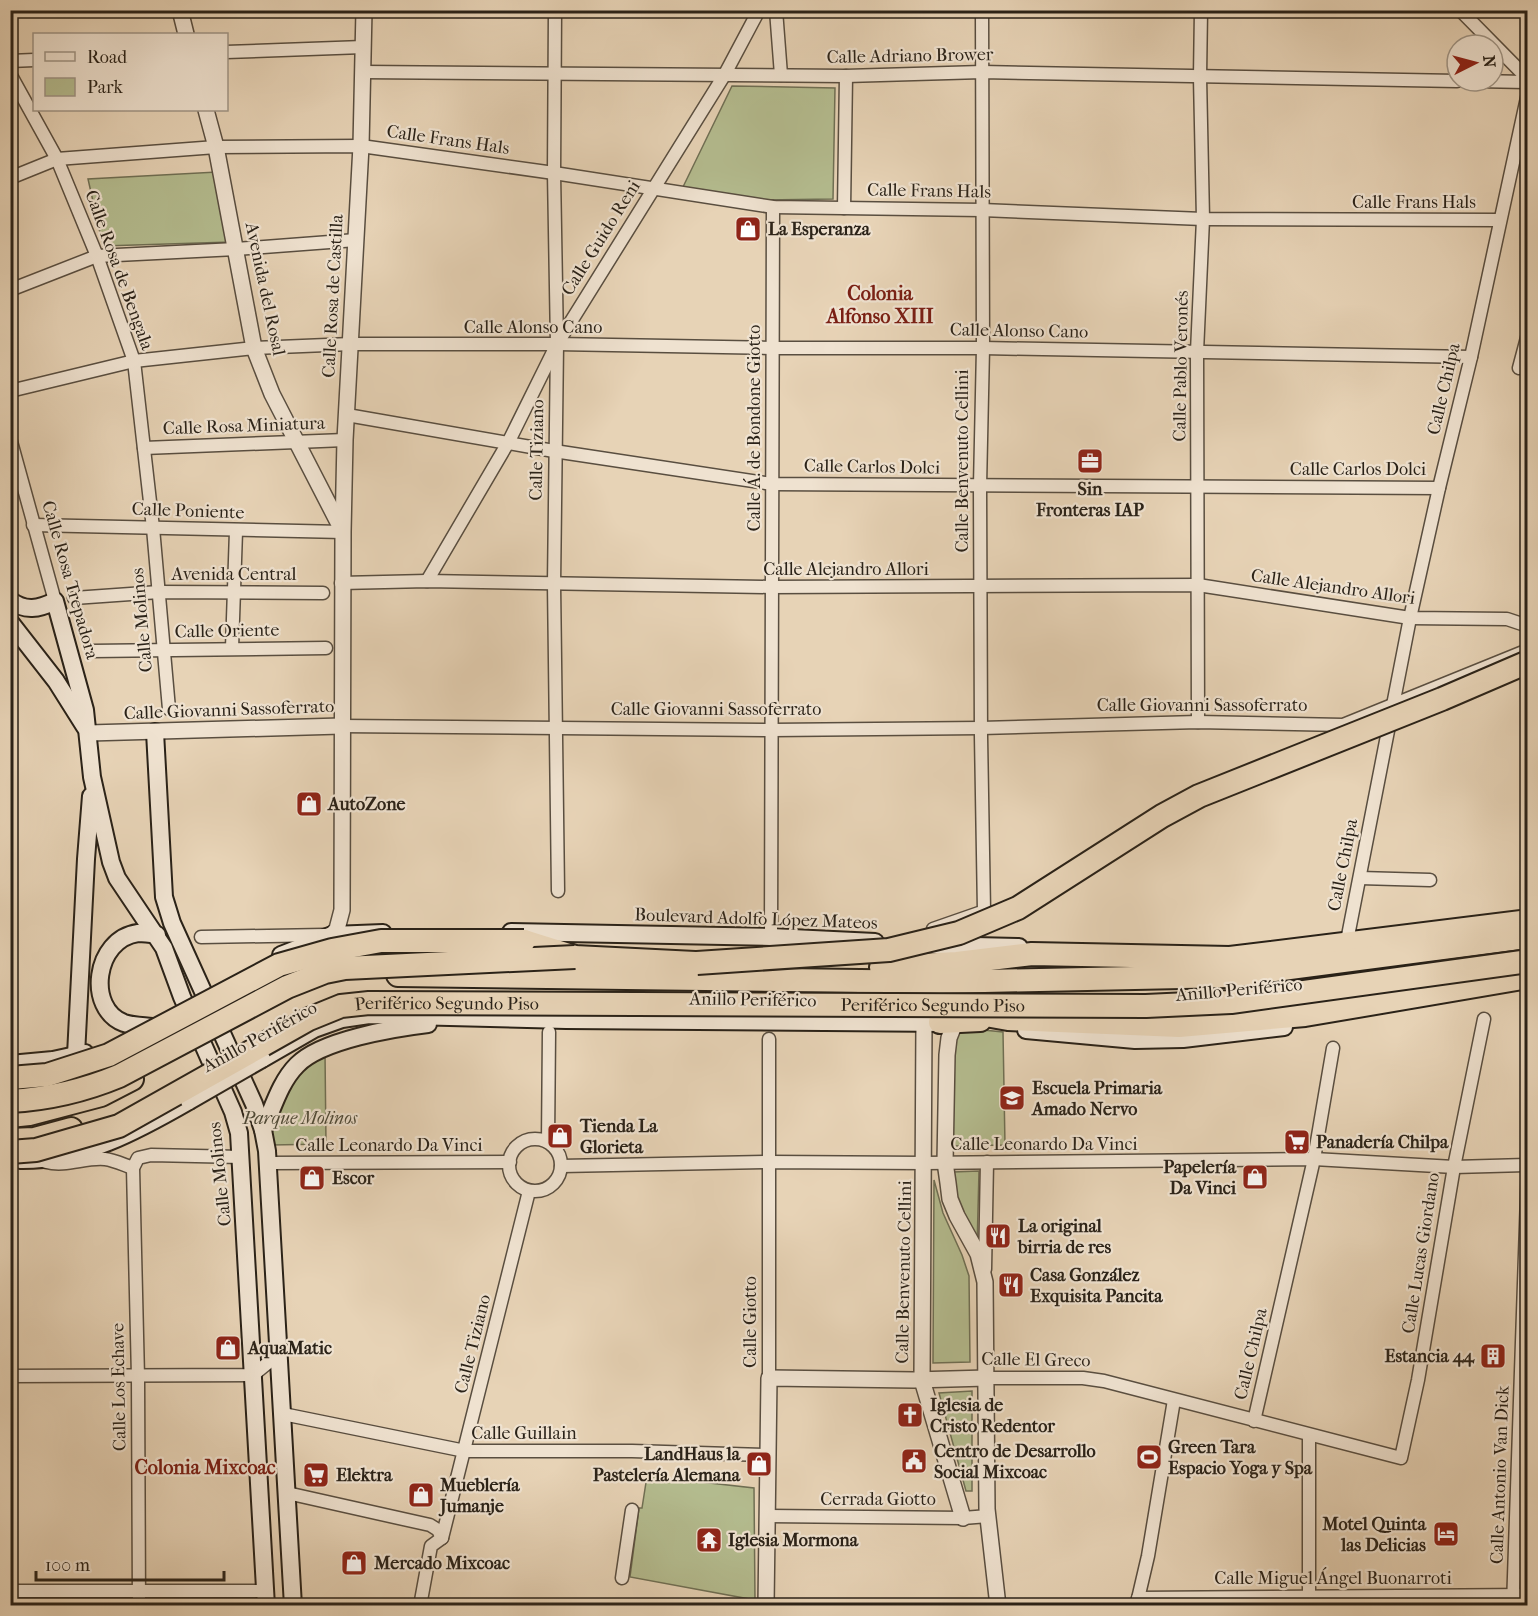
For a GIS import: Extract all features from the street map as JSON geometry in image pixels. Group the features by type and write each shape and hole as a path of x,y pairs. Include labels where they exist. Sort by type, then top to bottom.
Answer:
{"highway":[{"path":"697,963 890,950 959,933 1018,908 1162,816 1199,796 1527,662"},
{"path":"858,969 957,963 1032,954 1230,958 1527,921"},
{"name":"Periférico Segundo Piso","path":"10,1101 64,1095 102,1083 287,987 325,972 345,968 575,957 786,968 1094,971 1265,967 1527,928"},
{"name":"Anillo Periférico","path":"10,1116 29,1114 101,1095 290,992 327,980 370,975 939,982 1230,976 1527,938"},
{"path":"10,1078 47,1075 109,1055 279,965 332,950 381,941 524,941 575,957"},
{"name":"Anillo Periférico","path":"10,1140 34,1138 113,1119 184,1092 257,1050 311,1007 339,996 369,993 937,1018 1234,994 1527,953"},
{"name":"Periférico Segundo Piso","path":"10,1152 36,1150 118,1126 309,1019 341,1006 369,1003 1146,1006 1231,1002 1527,961"},
{"path":"937,1018 1190,1025 1305,1015 1527,977"}],"main road":[{"path":"10,600 18,606 30,609 55,601"},
{"name":"Calle Rosa Trepadora","path":"55,601 81,693 89,733"},
{"path":"10,622 56,681 89,733"},
{"path":"155,732 164,897 172,923 254,1104 263,1130 269,1163 292,1605"},
{"name":"Calle Molinos","path":"89,733 92,777 111,862 117,878 157,935 233,1112 239,1133 266,1598"},
{"path":"76,1055 92,777"},
{"name":"Boulevard Adolfo López Mateos","path":"10,1064 53,1060 115,1045 157,1025 278,956 332,935 557,932 771,937 981,947 1227,949 1347,941 1527,915"},
{"path":"157,935 139,933 126,937 113,946 103,962 99,981 104,1001 113,1017 124,1023 157,1025"},
{"path":"257,1050 342,1018 369,1015 566,1020 937,1018 1135,1040 1183,1039 1320,1022 1527,984"},
{"path":"263,1130 286,1078 298,1064 314,1053 344,1041 379,1032 424,1024 495,1017"},
{"path":"10,1160 39,1161 82,1152 121,1138 184,1092"}],"street":[{"path":"180,10 186,33"},
{"name":"Calle Rosa de Castilla","path":"332,935 337,929 342,910 341,584 345,440 361,146 364,10"},
{"name":"Calle Tiziano","path":"555,10 554,584 558,891"},
{"name":"Calle Guido Reni","path":"427,581 509,441 556,344 725,74 759,10"},
{"path":"776,10 781,75"},
{"name":"Calle Benvenuto Cellini","path":"883,942 926,932 988,913 981,728 982,10"},
{"name":"Calle Pablo Veronés","path":"1198,722 1197,351 1203,219 1201,10"},
{"path":"1460,10 1527,81"},
{"path":"228,52 363,47"},
{"path":"10,61 33,60"},
{"name":"Calle Adriano Brower","path":"363,72 846,76 982,72 1445,81"},
{"name":"Calle Rosa de Bengala","path":"10,74 57,159 97,256 134,361 153,528"},
{"path":"844,208 846,76"},
{"path":"1505,81 1527,81"},
{"name":"Calle Chilpa","path":"1347,941 1410,618 1438,488 1471,357 1527,93"},
{"name":"Avenida del Rosal","path":"206,111 216,147 254,348 272,394 343,532"},
{"name":"Calle Frans Hals","path":"10,178 57,159 216,147 361,146 773,207 982,210 1203,219 1500,220"},
{"name":"Calle Á. de Bondone Giotto","path":"771,937 773,207"},
{"path":"10,290 97,256 356,240"},
{"path":"1519,368 1527,334"},
{"name":"Calle Alonso Cano","path":"10,391 134,361 254,348 351,344 983,348 1471,357"},
{"name":"Calle Carlos Dolci","path":"347,415 509,441 554,451 772,484 1438,488"},
{"name":"Calle Rosa Trepadora","path":"10,438 55,601"},
{"name":"Calle Rosa Miniatura","path":"144,448 345,440"},
{"name":"Calle Poniente","path":"33,525 343,532"},
{"name":"Calle Molinos","path":"153,528 169,709"},
{"path":"232,648 236,531"},
{"name":"Calle Alejandro Allori","path":"341,584 427,581 771,587 1198,585 1410,618 1507,619 1527,626"},
{"name":"Avenida Central","path":"74,598 159,592 323,593"},
{"name":"Calle Oriente","path":"92,651 326,648"},
{"path":"1392,706 1527,650"},
{"name":"Calle Giovanni Sassoferrato","path":"89,733 341,726 772,730 981,728 1198,722 1343,725 1392,706"},
{"path":"1360,878 1430,880"},
{"path":"201,937 332,935"},
{"path":"937,1018 949,1038 945,1162 950,1199 978,1254 985,1282"},
{"name":"Calle Benvenuto Cellini","path":"937,1018 925,1163 922,1380 963,1518"},
{"name":"Calle Lucas Giordano","path":"1401,1458 1418,1380 1454,1167 1484,1019"},
{"path":"548,1142 549,1032"},
{"name":"Calle Giotto","path":"766,1605 769,1039"},
{"name":"Calle Chilpa","path":"1254,1421 1314,1159 1333,1048"},
{"path":"538,1139 548,1142 558,1152 561,1166 559,1177 553,1185 543,1190 529,1191 516,1181 511,1172 510,1162 513,1152 519,1144 528,1140 538,1139"},
{"path":"39,1161 64,1164 104,1159 133,1168 138,1158 151,1155 241,1157"},
{"name":"Calle Leonardo Da Vinci","path":"561,1166 769,1161 925,1163 1314,1159 1454,1167 1527,1166"},
{"name":"Calle Leonardo Da Vinci","path":"269,1163 510,1162"},
{"path":"987,1162 985,1282 988,1516 998,1605"},
{"name":"Calle Antonio Van Dick","path":"1513,1600 1527,1166"},
{"name":"Calle Los Echave","path":"133,1168 138,1377 139,1599"},
{"name":"Calle Tiziano","path":"420,1605 431,1546 442,1538 529,1191"},
{"path":"10,1376 254,1375 280,1353"},
{"name":"Calle El Greco","path":"769,1378 922,1380 1083,1378 1104,1381 1401,1458"},
{"path":"1138,1602 1148,1557 1174,1400"},
{"name":"Calle Guillain","path":"283,1414 465,1451 632,1451 768,1455"},
{"path":"1309,1596 1310,1435"},
{"path":"287,1493 430,1525 438,1530 442,1538"},
{"path":"622,1578 632,1510"},
{"name":"Cerrada Giotto","path":"768,1516 963,1518 988,1516"},
{"path":"10,1591 139,1599 266,1598"},
{"name":"Calle Miguel Ángel Buonarroti","path":"1138,1602 1309,1596 1513,1600 1527,1595"}],"green space":[{"path":"732,86 835,88 833,199 764,200 681,191"},
{"path":"217,172 231,242 103,246 88,179"},
{"path":"973,1029 1003,1032 1005,1145 953,1146 955,1040 960,1032"},
{"name":"Parque Molinos","path":"325,1053 326,1144 271,1145 270,1124 289,1080"},
{"path":"979,1171 977,1248 957,1198 953,1172"},
{"path":"934,1180 943,1213 969,1276 970,1362 933,1363"},
{"path":"972,1391 972,1491 966,1491 939,1393"},
{"path":"647,1476 754,1488 755,1600 630,1577 639,1508 642,1508"}],"place":[{"name":"La Esperanza","path":"748,229"},
{"name":"Sin Fronteras IAP","path":"1090,461"},
{"name":"AutoZone","path":"309,804"},
{"name":"Escuela Primaria Amado Nervo","path":"1012,1098"},
{"name":"Tienda La Glorieta","path":"560,1136"},
{"name":"Panadería Chilpa","path":"1297,1142"},
{"name":"Papelería Da Vinci","path":"1255,1177"},
{"name":"Escor","path":"312,1178"},
{"name":"La original birria de res","path":"998,1236"},
{"name":"Casa González Exquisita Pancita","path":"1011,1285"},
{"name":"AquaMatic","path":"228,1348"},
{"name":"Estancia 44","path":"1493,1356"},
{"name":"Iglesia de Cristo Redentor","path":"910,1415"},
{"name":"Green Tara Espacio Yoga y Spa","path":"1149,1457"},
{"name":"Centro de Desarrollo Social Mixcoac","path":"914,1461"},
{"name":"LandHaus la Pastelería Alemana","path":"759,1464"},
{"name":"Elektra","path":"316,1475"},
{"name":"Mueblería Jumanje","path":"421,1495"},
{"name":"Motel Quinta las Delicias","path":"1446,1534"},
{"name":"Iglesia Mormona","path":"709,1540"},
{"name":"Mercado Mixcoac","path":"354,1563"}],"district":[{"name":"Colonia Alfonso XIII","path":"880,304"},
{"name":"Colonia Mixcoac","path":"205,1467"}]}
